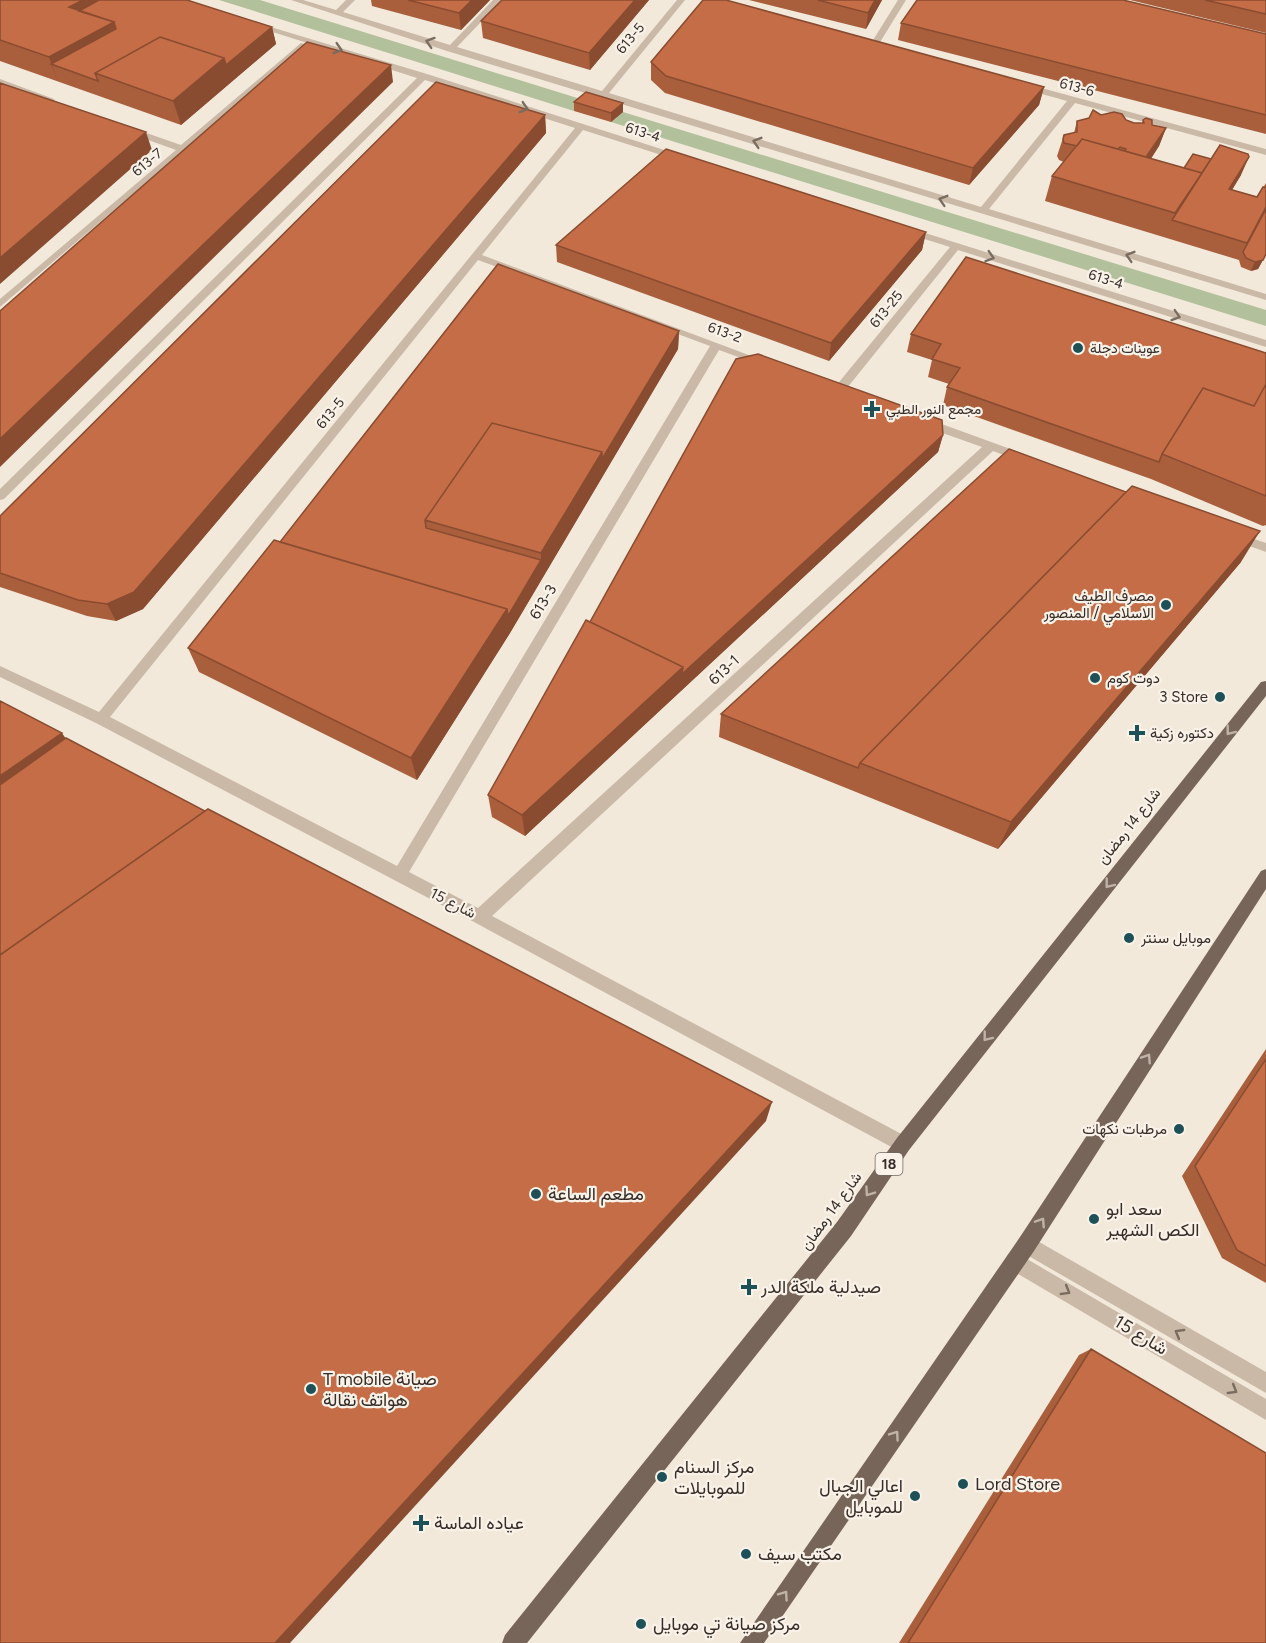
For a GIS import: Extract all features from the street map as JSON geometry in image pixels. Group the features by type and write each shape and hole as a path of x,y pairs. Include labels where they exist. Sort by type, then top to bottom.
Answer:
{"main road":[{"name":"شارع 14 رمضان","path":"513,1643 844,1229 903,1144 1266,686"},
{"path":"751,1643 1027,1244 1266,876"}],"street":[{"name":"613-4","path":"295,0 1266,297"},
{"path":"337,13 351,0"},
{"path":"450,49 498,0"},
{"name":"613-5","path":"603,95 681,0"},
{"path":"874,45 902,0"},
{"name":"613-4","path":"246,20 695,162"},
{"name":"613-7","path":"0,304 310,40"},
{"path":"863,42 885,48"},
{"path":"0,496 424,76"},
{"path":"0,82 64,106"},
{"name":"613-6","path":"1018,84 1266,152"},
{"path":"982,212 1073,99"},
{"path":"118,126 183,149"},
{"name":"613-5","path":"101,719 581,126"},
{"name":"613-4","path":"899,228 1266,344"},
{"name":"613-25","path":"839,390 956,246"},
{"name":"613-2","path":"477,256 783,370"},
{"name":"613-3","path":"399,876 716,345"},
{"path":"915,418 1035,463"},
{"name":"613-1","path":"480,917 991,446"},
{"path":"1222,532 1266,548"},
{"name":"شارع 15","path":"0,671 101,719 480,917 903,1144"},
{"name":"شارع 15","path":"1027,1244 1266,1383"},
{"name":"شارع 15","path":"1015,1261 1266,1410"}],"green space":[{"path":"219,0 260,0 587,101 574,111"},
{"path":"623,112 1266,310 1266,326 611,122"}],"building":[{"path":"0,0 83,0 69,7 114,22 49,57 0,40"},
{"path":"99,0 187,0 272,27 226,65 224,58 160,37 95,73 98,81 51,64 116,29 114,22 79,11"},
{"path":"408,0 472,0 459,13"},
{"path":"502,0 635,0 589,53 481,21"},
{"path":"703,0 726,0 1044,87 973,168 666,76 651,62"},
{"path":"818,0 875,0 868,13"},
{"path":"917,0 1123,0 1266,34 1266,115 901,23"},
{"path":"1205,0 1266,0 1266,14"},
{"path":"160,37 224,58 173,101 95,73"},
{"path":"307,42 391,65 0,439 0,311"},
{"path":"436,82 545,115 134,592 107,604 78,600 0,573 0,516"},
{"path":"0,83 146,132 0,258"},
{"path":"586,92 623,103 611,113 574,102"},
{"path":"1093,110 1101,115 1114,112 1122,114 1126,120 1134,123 1144,123 1143,120 1146,118 1152,120 1152,125 1166,128 1146,157 1125,151 1126,149 1120,147 1118,149 1082,139 1077,146 1064,143 1064,135 1077,132 1077,121 1089,118"},
{"path":"1082,139 1202,173 1175,213 1052,176"},
{"path":"1220,145 1248,154 1249,157 1229,189 1257,197 1263,187 1266,188 1266,207 1247,243 1172,220"},
{"path":"666,149 926,232 831,343 556,245"},
{"path":"1193,154 1211,159 1202,173 1184,168"},
{"path":"1266,209 1266,254 1263,260 1255,262 1246,258 1243,252"},
{"path":"966,257 1266,353 1266,384 1254,406 1203,388 1159,462 947,387 960,368 932,359 941,344 911,334"},
{"path":"498,264 679,331 602,459 602,452 492,423 425,520 426,528 541,560 508,616 507,609 280,542"},
{"path":"758,354 942,420 943,435 682,674 683,667 590,622 736,359"},
{"path":"1266,384 1266,496 1162,454 1203,388 1254,406"},
{"path":"492,423 602,452 541,553 425,520"},
{"path":"1009,449 1126,492 860,763 858,768 721,714"},
{"path":"1132,486 1260,531 1011,822 860,763"},
{"path":"274,540 507,609 411,758 188,648"},
{"path":"586,620 683,667 522,815 488,795"},
{"path":"0,701 62,733 0,776"},
{"path":"66,738 205,811 0,955 0,785"},
{"path":"208,809 772,1102 275,1643 0,1643 0,955"},
{"path":"1266,1059 1266,1266 1237,1250 1195,1166"},
{"path":"1091,1349 1266,1453 1266,1643 908,1643"}],"place":[{"name":"عوينات دجلة","path":"1078,348"},
{"name":"مجمع النور الطبي","path":"872,409"},
{"name":"مصرف الطيف الاسلامي / المنصور","path":"1166,605"},
{"name":"دوت كوم","path":"1095,678"},
{"name":"3 Store","path":"1220,697"},
{"name":"دكتوره زكية","path":"1137,733"},
{"name":"موبايل سنتر","path":"1129,938"},
{"name":"مرطبات نكهات","path":"1179,1129"},
{"name":"مطعم الساعة","path":"536,1194"},
{"name":"سعد ابو الكص الشهير","path":"1094,1219"},
{"name":"صيدلية ملكة الدر","path":"749,1287"},
{"name":"T mobile صيانة هواتف نقالة","path":"311,1389"},
{"name":"مركز السنام للموبايلات","path":"662,1477"},
{"name":"Lord Store","path":"963,1484"},
{"name":"اعالي الجبال للموبايل","path":"915,1496"},
{"name":"عياده الماسة","path":"421,1523"},
{"name":"مكتب سيف","path":"746,1554"},
{"name":"مركز صيانة تي موبايل","path":"641,1624"}]}
